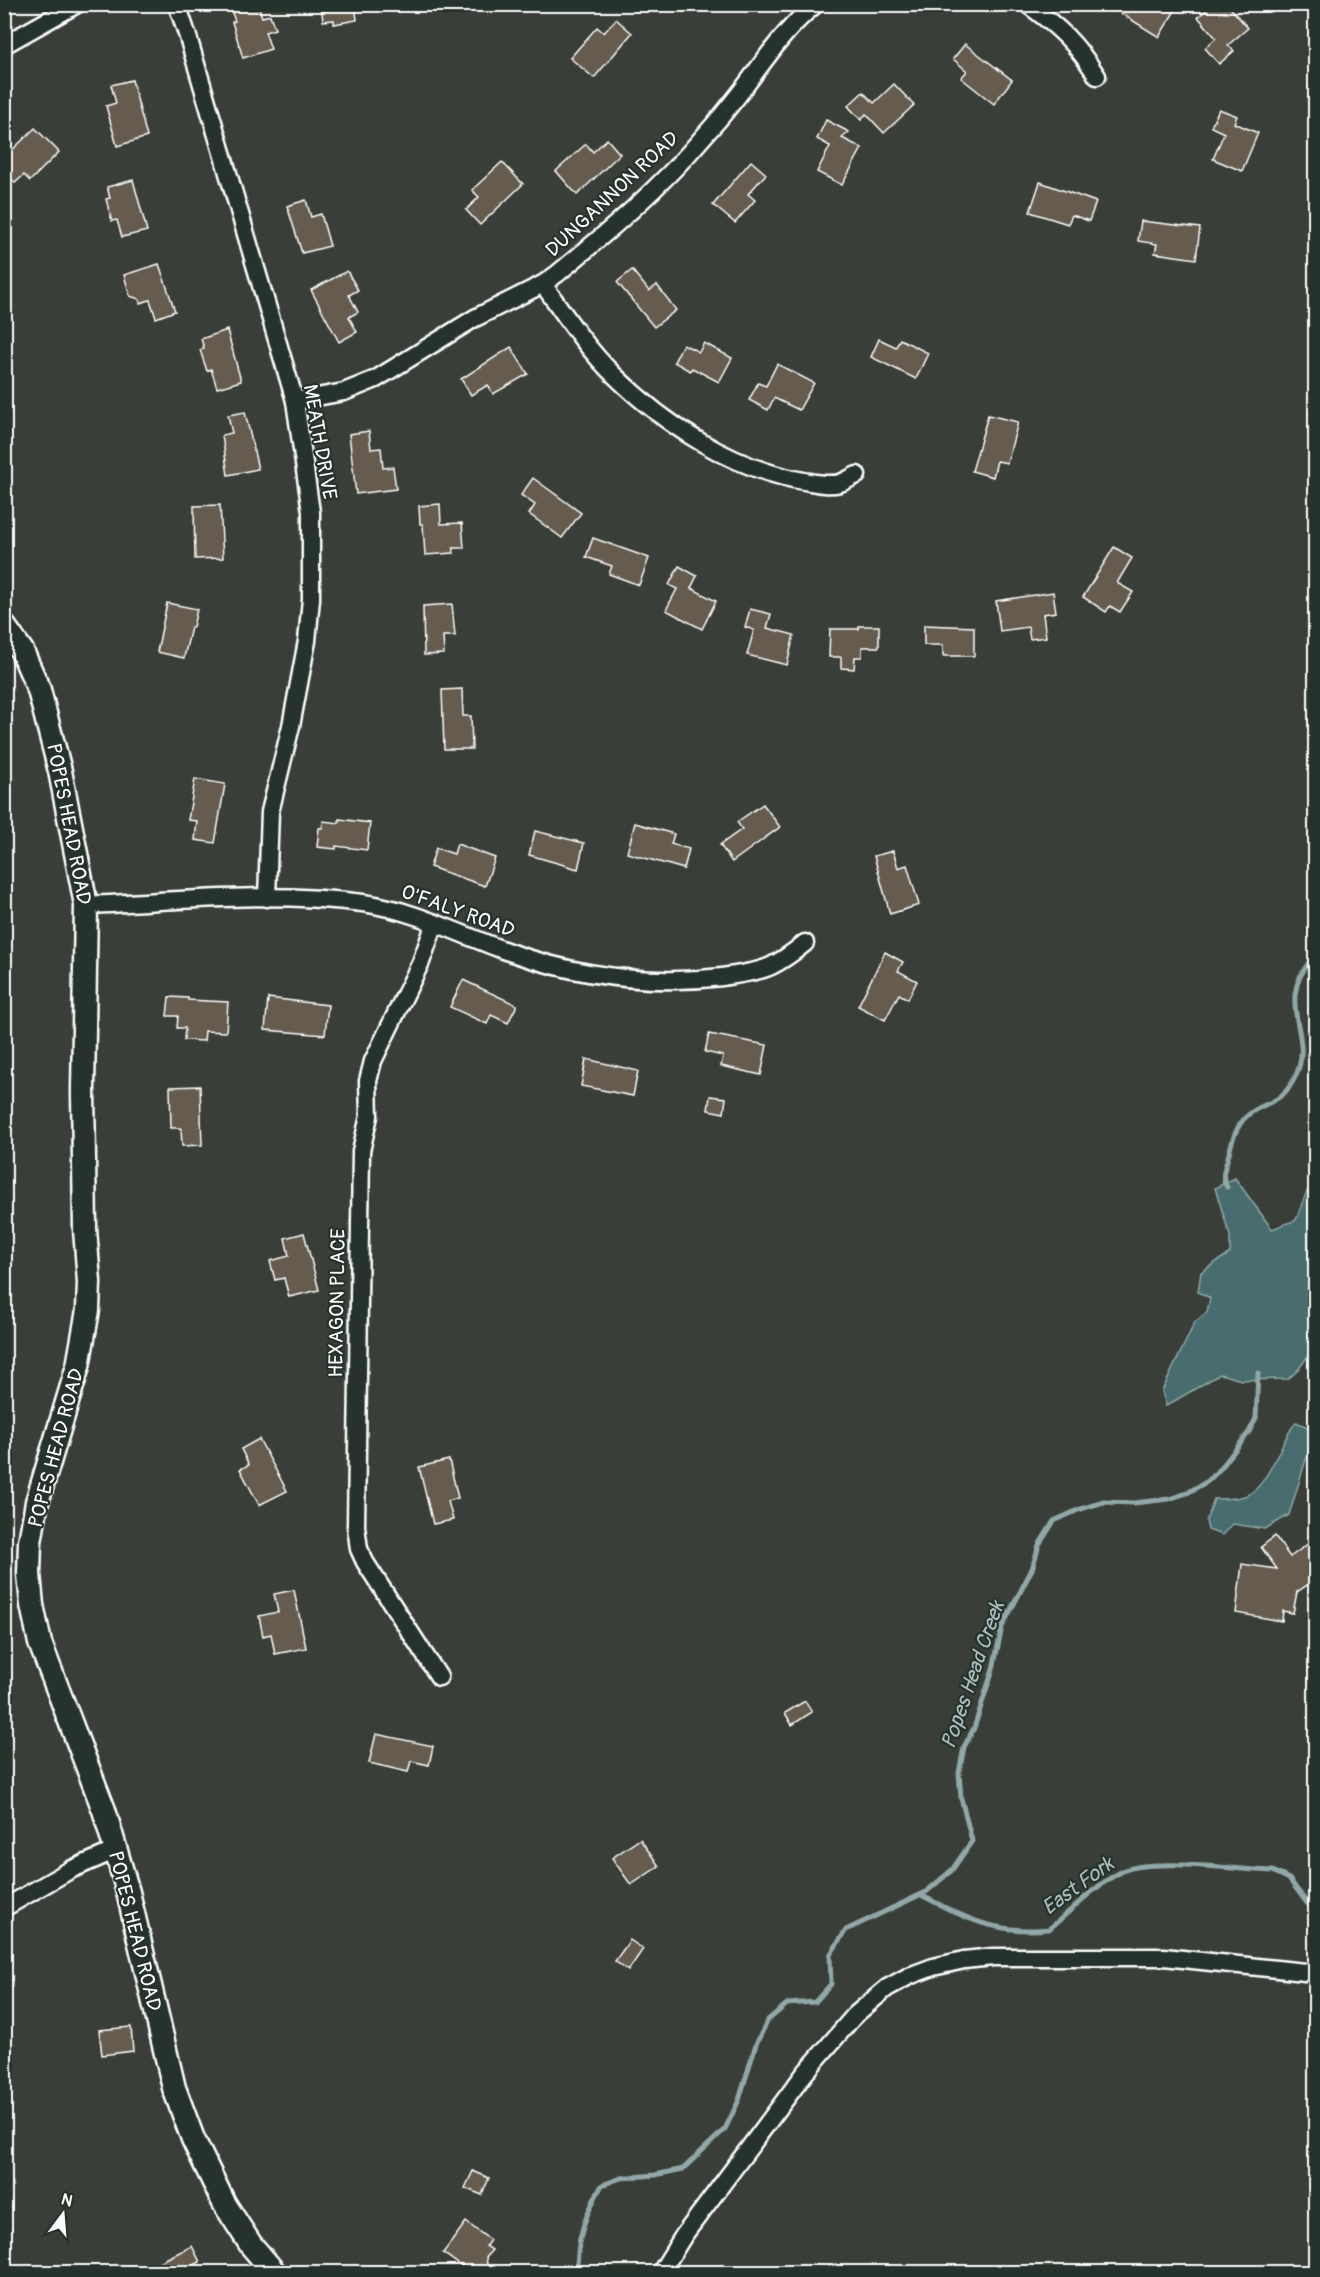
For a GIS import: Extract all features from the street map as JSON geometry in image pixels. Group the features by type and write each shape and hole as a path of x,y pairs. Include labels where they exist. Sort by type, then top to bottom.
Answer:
{"street":[{"path":"4,45 77,4"},
{"name":"MEATH DRIVE","path":"177,4 192,48 295,401 311,512 311,599 299,688 270,812 267,898"},
{"name":"DUNGANNON ROAD","path":"295,401 344,392 376,379 476,318 543,284 606,233 648,195 708,131 794,23 816,4"},
{"path":"1028,4 1066,34 1080,49 1097,76"},
{"path":"543,284 583,340 612,374 650,408 689,435 743,462 796,480 826,485 840,483 857,475"},
{"name":"POPES HEAD ROAD","path":"4,626 22,651 39,690 60,771 86,905 83,1091 88,1310 78,1366 37,1502 30,1542 29,1574 32,1605 40,1643 104,1810 114,1851 128,1892 174,2088 194,2139 224,2203 251,2245 274,2272"},
{"name":"O'FALY ROAD","path":"86,905 267,898 321,898 364,903 386,907 435,923 553,966 596,976 640,981 694,980 749,973 770,967 805,944"},
{"name":"HEXAGON PLACE","path":"435,923 421,962 373,1061 368,1082 369,1116 361,1151 356,1526 359,1549 365,1562 439,1677"},
{"path":"4,1908 70,1870 114,1851"},
{"path":"661,2272 684,2235 805,2073 855,2015 879,1994 909,1976 933,1967 964,1960 1005,1957 1164,1957 1305,1972"}],"water":[{"path":"1235,1178 1272,1229 1296,1220 1307,1191 1315,1192 1315,1346 1298,1370 1288,1379 1241,1380 1220,1374 1166,1406 1162,1391 1195,1322 1207,1312 1210,1298 1198,1292 1201,1272 1230,1253 1230,1236 1215,1188"},
{"path":"1296,1422 1315,1430 1289,1515 1265,1529 1233,1524 1222,1535 1208,1530 1206,1521 1214,1499 1231,1499 1247,1495 1255,1490 1268,1473"}],"building":[{"path":"248,4 258,4 262,17 270,15 275,29 265,32 271,49 243,58 232,22 235,21 231,10"},
{"path":"321,4 355,4 357,20 334,24 334,20 323,21"},
{"path":"1106,4 1179,4 1159,37"},
{"path":"1213,4 1227,4 1248,28 1228,45 1234,51 1219,64 1205,48 1216,38 1198,17"},
{"path":"616,19 632,33 594,78 570,58 597,27 604,33"},
{"path":"965,44 1012,80 994,104 961,78 967,71 953,59"},
{"path":"132,80 147,137 117,146 106,106 116,103 111,85"},
{"path":"894,84 914,105 884,133 866,114 861,120 848,106 863,92 874,103"},
{"path":"1219,109 1237,116 1234,123 1258,133 1242,171 1213,159 1224,133 1211,127"},
{"path":"826,120 849,132 842,138 862,148 842,185 817,172 830,146 817,139"},
{"path":"35,128 59,152 30,181 24,175 15,183 4,172 4,158"},
{"path":"607,139 620,154 577,195 556,171 586,144 593,152"},
{"path":"751,161 766,174 748,194 755,200 735,223 713,205"},
{"path":"502,162 523,184 480,225 466,210 479,197 472,190"},
{"path":"133,180 147,231 122,237 117,220 112,221 106,199 110,198 107,187"},
{"path":"1040,182 1096,202 1089,221 1072,215 1068,224 1030,212"},
{"path":"306,200 311,217 321,214 330,246 302,253 287,206"},
{"path":"1141,221 1200,228 1196,259 1155,253 1157,244 1138,241"},
{"path":"159,264 175,311 156,318 150,300 140,303 139,299 130,296 124,275"},
{"path":"632,270 649,291 657,285 676,310 654,327 617,282"},
{"path":"347,271 358,290 349,295 358,312 349,317 357,332 339,342 311,290"},
{"path":"227,330 241,381 217,388 211,369 207,371 200,350 204,348 201,339"},
{"path":"879,339 896,347 900,339 928,353 916,379 871,357"},
{"path":"704,343 732,358 719,382 692,368 690,371 674,362 683,344 699,352"},
{"path":"511,347 528,374 493,394 488,385 471,395 461,379"},
{"path":"777,364 814,383 799,410 774,398 768,410 749,400 758,383 766,386"},
{"path":"245,412 258,469 228,475 222,435 232,433 228,415"},
{"path":"988,415 1018,422 1007,463 997,461 993,477 972,471"},
{"path":"369,431 371,449 381,448 383,468 393,467 396,489 356,494 349,434"},
{"path":"533,478 581,513 562,538 529,514 535,505 521,495"},
{"path":"440,504 441,524 462,523 464,548 453,548 454,553 425,555 419,506"},
{"path":"220,505 223,558 195,559 194,506"},
{"path":"593,538 649,558 639,585 609,574 612,566 586,557"},
{"path":"1114,547 1132,558 1117,583 1133,592 1120,612 1110,606 1106,612 1083,597"},
{"path":"679,566 697,576 691,588 716,601 702,629 666,610 677,589 669,585"},
{"path":"1053,592 1056,612 1043,614 1046,637 1030,639 1028,627 1000,631 996,601"},
{"path":"167,603 197,609 184,658 157,652"},
{"path":"452,604 455,636 443,636 444,654 424,655 423,606"},
{"path":"750,609 771,614 767,628 794,635 787,665 747,655 754,630 745,627"},
{"path":"924,625 974,627 974,656 943,656 943,645 924,645"},
{"path":"859,626 879,626 879,647 862,647 862,657 855,657 854,669 841,668 841,657 829,657 830,629 859,629"},
{"path":"462,689 463,716 471,716 472,749 444,749 442,690"},
{"path":"195,779 225,784 215,843 195,840 197,821 188,820"},
{"path":"763,804 780,827 732,862 720,845 742,829 737,822"},
{"path":"339,819 370,823 367,850 336,846 336,849 317,847 319,828 322,828 323,821 339,823"},
{"path":"635,823 674,834 671,844 689,849 684,869 627,853"},
{"path":"535,831 584,843 578,869 529,855"},
{"path":"457,844 495,858 485,886 430,867 436,848 454,854"},
{"path":"893,851 898,868 907,865 919,905 890,914 874,856"},
{"path":"885,952 903,962 898,971 917,981 908,999 899,994 885,1020 858,1006"},
{"path":"463,980 517,1005 508,1023 491,1015 487,1024 450,1007"},
{"path":"169,997 228,1002 226,1032 205,1031 204,1041 184,1040 185,1028 177,1028 178,1016 167,1016"},
{"path":"268,998 328,1005 325,1035 265,1030"},
{"path":"709,1034 767,1045 761,1075 721,1066 723,1056 705,1052"},
{"path":"586,1059 638,1071 633,1096 581,1086"},
{"path":"200,1086 202,1145 182,1146 181,1128 171,1128 170,1087"},
{"path":"710,1096 726,1098 724,1113 708,1110"},
{"path":"304,1233 319,1290 289,1297 284,1278 275,1280 270,1261 289,1256 285,1238"},
{"path":"259,1439 287,1491 259,1505 240,1469 249,1465 241,1449"},
{"path":"449,1460 458,1498 448,1501 453,1520 433,1524 419,1467"},
{"path":"1275,1536 1290,1557 1316,1538 1316,1579 1297,1592 1293,1613 1283,1611 1282,1621 1236,1613 1242,1564 1277,1569 1261,1547"},
{"path":"294,1590 306,1648 275,1654 271,1634 263,1636 259,1616 278,1612 274,1594"},
{"path":"805,1701 812,1712 792,1725 785,1713"},
{"path":"376,1734 433,1746 429,1765 411,1761 408,1772 369,1763"},
{"path":"640,1839 659,1866 631,1885 612,1858"},
{"path":"630,1940 643,1949 628,1971 615,1961"},
{"path":"131,2027 133,2051 102,2055 99,2030"},
{"path":"473,2171 489,2178 482,2195 465,2188"},
{"path":"466,2222 490,2240 486,2246 492,2250 486,2257 488,2272 474,2272 464,2268 443,2253"},
{"path":"192,2246 200,2262 181,2272 139,2272"}],"waterway":[{"name":"Popes Head Creek","path":"1227,1187 1224,1172 1237,1130 1253,1111 1277,1099 1288,1089 1300,1065 1300,1035 1295,992 1300,977 1311,960 1316,960"},
{"name":"Popes Head Creek","path":"575,2272 584,2225 602,2185 621,2178 655,2175 683,2169 725,2129 739,2100 756,2044 768,2020 787,2004 815,2002 831,1984 830,1955 846,1930 926,1892 952,1870 972,1841 961,1798 959,1773 964,1747 974,1728 993,1669 1002,1627 1032,1569 1039,1545 1054,1521 1103,1502 1134,1503 1169,1499 1187,1493 1208,1481 1249,1432 1256,1418 1258,1373"},
{"name":"East Fork","path":"921,1895 967,1918 996,1927 1049,1929 1092,1891 1121,1872 1151,1865 1172,1865 1273,1871 1289,1879 1316,1911"}]}
